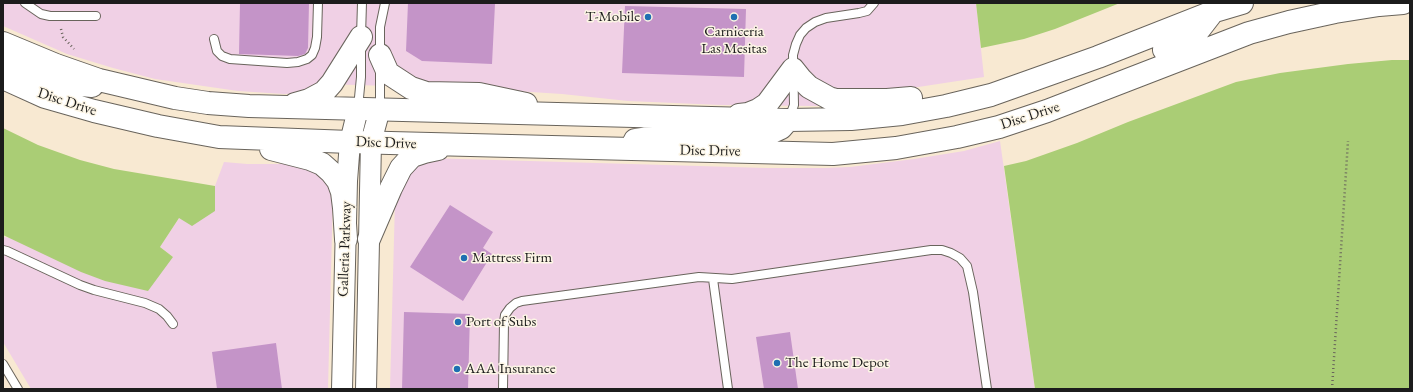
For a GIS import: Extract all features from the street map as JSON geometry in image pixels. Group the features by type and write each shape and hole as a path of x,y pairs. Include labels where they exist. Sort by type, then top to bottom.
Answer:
{"main road":[{"name":"Disc Drive","path":"3,43 99,80 174,98 208,103 268,107 788,120 851,119 902,114 946,106 991,95 1033,81 1210,8 1242,3"},
{"name":"Disc Drive","path":"4,74 45,97 94,111 158,126 219,137 459,145 833,154 864,152 912,145 957,137 1010,124 1054,109 1249,33 1334,12 1403,3"},
{"path":"1010,124 1066,90 1187,41 1195,35 1210,8"},
{"path":"268,107 296,104 309,100 324,92 332,83 361,37"},
{"path":"380,55 388,73 411,88 426,93 490,96 572,114"},
{"path":"716,118 748,114 758,110 767,104 793,69 800,79 809,87 829,98 836,100 887,100 970,92 1033,81"},
{"path":"4,74 46,78 62,83 129,88"},
{"path":"596,148 673,134 764,135 782,128 788,120"},
{"path":"219,137 298,155 322,164 338,181 342,192 346,239"},
{"path":"369,239 391,188 401,168 407,160 412,156 424,152 459,145"}],"street":[{"name":"Galleria Parkway","path":"358,109 369,239 366,389"},
{"name":"Galleria Parkway","path":"342,389 347,181 361,142 380,109"}],"lane":[{"path":"25,3 41,14 50,16 96,16"},
{"path":"214,39 217,51 222,56 230,59 287,63 307,59 312,55 315,48 317,37 318,3"},
{"path":"358,109 361,77 362,3"},
{"path":"380,109 380,27 385,3"},
{"path":"788,120 794,105 795,83 793,55 796,44 806,28 826,18 867,11 874,3"},
{"path":"3,250 80,285 145,303 159,309 173,324"},
{"path":"503,389 505,315 516,303 522,301 699,277 732,279 931,250 942,250 960,258 969,273 987,389"},
{"path":"713,278 728,389"},
{"path":"3,364 18,389"}],"path":[{"path":"61,28 63,36 76,51"},
{"path":"1332,389 1348,141"}],"shaded area":[{"path":"3,3 976,3 984,77 892,91 817,106 721,105 628,101 562,94 484,89 322,84 308,93 284,94 238,91 155,79 67,54 3,26"},
{"path":"1000,141 1035,389 390,389 395,201 407,170 428,158 766,168 825,168 850,167 914,159 964,151"},
{"path":"224,162 247,164 290,164 319,169 333,193 328,389 31,389 3,342 3,237 173,257 160,247 179,218 215,211 215,186"}],"green space":[{"path":"976,3 1120,3 1055,29 1024,39 981,48"},
{"path":"1392,60 1410,60 1410,389 1035,389 1004,166 1026,161 1077,143 1128,122 1236,82 1280,73"},
{"path":"3,128 38,145 80,160 114,169 215,186 215,211 192,226 179,218 160,247 173,257 148,291 105,281 81,272 3,235"}],"building":[{"path":"240,3 309,3 308,48 305,54 298,56 239,54"},
{"path":"408,3 495,4 492,64 422,61 406,51"},
{"path":"625,6 746,9 744,77 622,73"},
{"path":"450,205 493,232 483,248 492,254 463,301 410,267"},
{"path":"404,312 470,314 468,389 402,389"},
{"name":"The Home Depot","path":"790,332 798,389 764,389 756,337"},
{"path":"276,343 282,389 217,389 212,352"}],"place":[{"name":"T-Mobile","path":"648,17"},
{"name":"Carniceria Las Mesitas","path":"734,17"},
{"name":"Mattress Firm","path":"464,258"},
{"name":"Port of Subs","path":"458,322"},
{"name":"The Home Depot","path":"777,363"},
{"name":"AAA Insurance","path":"457,369"}]}
